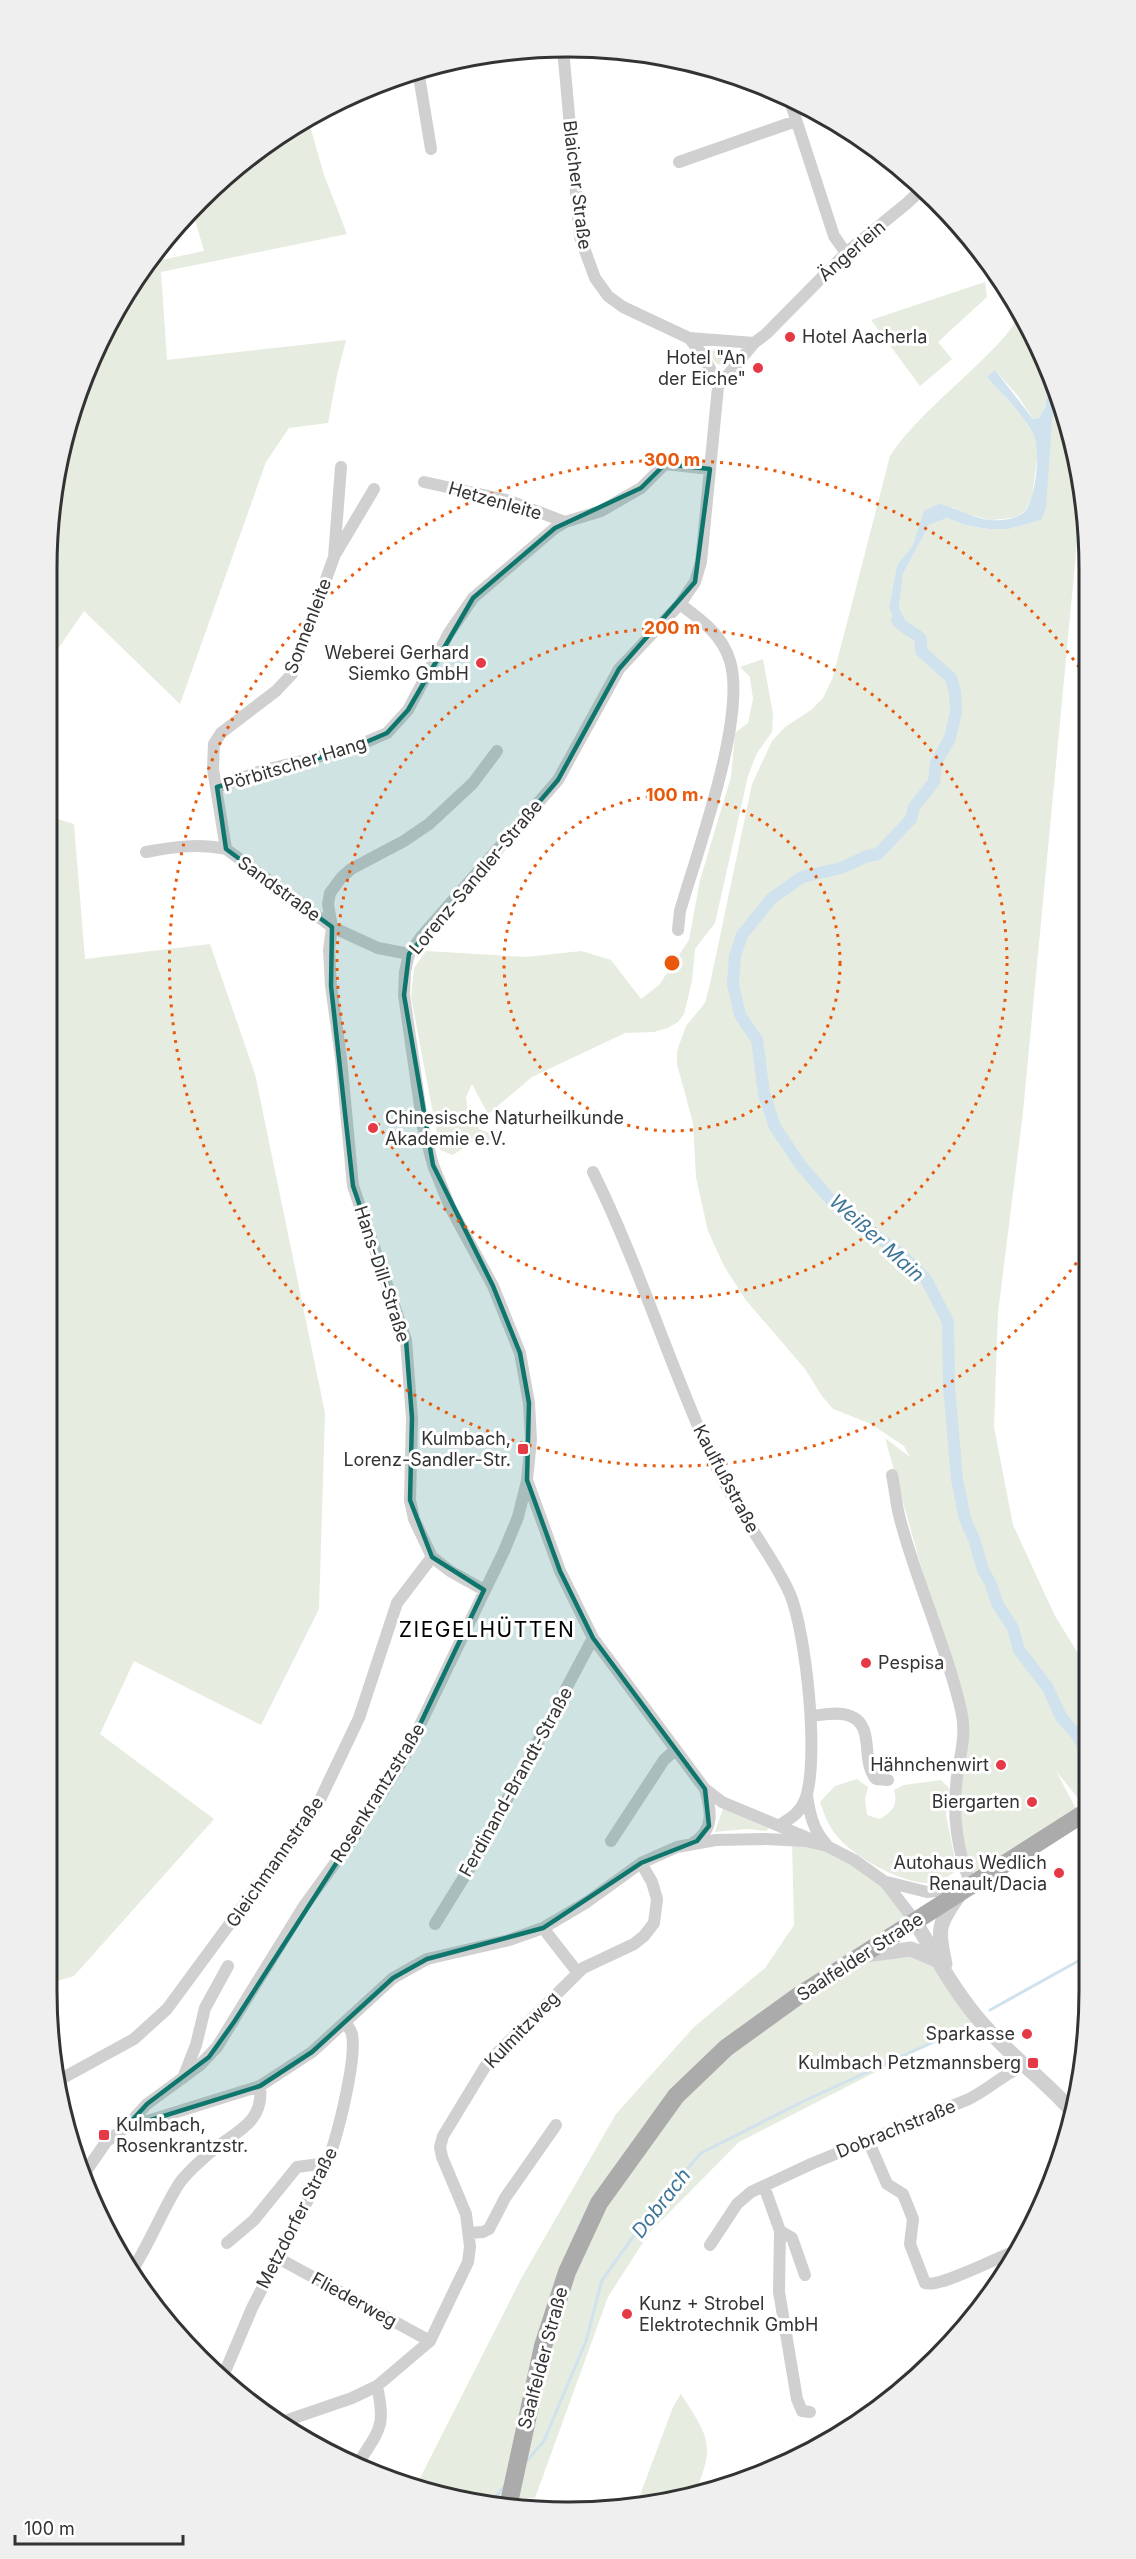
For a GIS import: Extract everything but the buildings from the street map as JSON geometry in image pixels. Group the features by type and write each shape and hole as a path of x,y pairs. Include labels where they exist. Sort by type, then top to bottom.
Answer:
{"main road":[{"name":"Saalfelder Straße","path":"509,2499 543,2346 567,2272 600,2204 676,2096 726,2048 798,1996 1079,1816"}],"street":[{"name":"Blaicher Straße","path":"563,57 578,226 587,263 601,288 617,303 689,338"},
{"path":"420,79 431,149"},
{"path":"792,109 834,236 846,253"},
{"path":"679,162 796,121"},
{"name":"Ängerlein","path":"718,387 754,343 766,334 846,253 916,195"},
{"path":"689,338 754,343"},
{"path":"689,338 705,358 718,387"},
{"name":"Lorenz-Sandler-Straße","path":"718,387 701,562 695,582 680,604 619,669 558,780 421,937 409,954 404,995 423,1127 433,1165 450,1207 493,1286 520,1353 529,1404 531,1440 527,1480 560,1571 593,1638 705,1789 722,1802 827,1846"},
{"name":"Pörbitscher Hang","path":"226,849 217,787 261,771 350,749 387,733 408,710 449,633 473,598 518,558 565,522 601,511 641,488 665,464 710,469"},
{"name":"Sonnenleite","path":"217,787 213,769 214,744 221,733 276,691 292,674 334,557 341,467"},
{"name":"Hetzenleite","path":"424,482 510,501 565,522"},
{"path":"334,557 374,489"},
{"path":"678,930 680,911 722,766 734,683 730,661 714,632 680,604"},
{"name":"Hans-Dill-Straße","path":"484,1590 450,1571 432,1557 414,1519 410,1500 412,1419 406,1340 353,1186 342,1058 331,986 329,950 332,927 328,904 330,893 341,878 351,869 404,841 429,824 473,783 497,751"},
{"name":"Sandstraße","path":"146,852 178,846 209,845 226,849 332,927 378,948 409,954"},
{"name":"Kaulfußstraße","path":"594,1172 620,1227 704,1442 720,1476 782,1577 791,1598 799,1623 811,1716 812,1746 806,1795 811,1820 819,1837 827,1846"},
{"path":"892,1474 900,1519 938,1630 962,1712 964,1746 957,1777 955,1809 967,1887 945,1914 939,1929 948,1976"},
{"name":"Rosenkrantzstraße","path":"89,2167 106,2142 125,2128 147,2104 200,2066 217,2047 304,1906 354,1837 404,1758 424,1720 518,1517 527,1480"},
{"name":"Gleichmannstraße","path":"64,2077 134,2039 167,2009 318,1804 359,1718 397,1603 432,1557"},
{"name":"Ferdinand-Brandt-Straße","path":"435,1924 477,1856 593,1638"},
{"path":"811,1716 849,1715 861,1724 866,1737 868,1765 872,1774 876,1779 888,1780"},
{"path":"611,1841 664,1760 675,1750"},
{"name":"Lorenz-Sandler-Straße","path":"690,1844 703,1834 711,1818 705,1789"},
{"name":"Kaulfußstraße","path":"780,1825 797,1814 806,1795"},
{"path":"780,1825 783,1839"},
{"path":"125,2128 260,2086 312,2052 393,1978 427,1959 509,1940 543,1928 587,1902 641,1863 690,1844 716,1839 806,1840 827,1846 854,1860 885,1882 915,1921 937,1960 989,2032 1066,2105"},
{"name":"Kulmitzweg","path":"289,2419 352,2398 377,2386 430,2341 468,2262 469,2233 460,2195 449,2176 442,2157 440,2147 443,2136 488,2062 578,1974 599,1959 634,1944 654,1923 657,1899 652,1882 641,1863"},
{"path":"885,1882 927,1892 967,1887"},
{"path":"543,1928 578,1974"},
{"path":"863,1955 911,1949 937,1960"},
{"path":"182,2080 196,2045 205,2008 228,1966"},
{"name":"Metzdorfer Straße","path":"226,2370 252,2308 327,2163 336,2141 350,2066 352,2033 345,2022"},
{"name":"Dobrachstraße","path":"710,2245 737,2204 764,2186 969,2099 991,2088 1010,2072 1024,2065"},
{"path":"136,2264 148,2246 178,2186 206,2155 254,2119 262,2102 260,2086"},
{"path":"469,2233 489,2229 506,2198 556,2125"},
{"path":"868,2140 887,2184 903,2194 914,2219 910,2244 925,2283 930,2285 954,2277 1005,2256"},
{"path":"227,2243 254,2220 297,2167 327,2163"},
{"path":"764,2186 780,2230 779,2292 797,2399 802,2411 810,2412"},
{"path":"780,2230 792,2238 805,2275"},
{"name":"Fliederweg","path":"278,2258 430,2341"},
{"path":"361,2458 381,2426 383,2415 377,2386"}],"highlighted area":[{"path":"665,464 710,469 695,582 619,669 558,780 409,954 404,995 433,1165 493,1286 520,1353 529,1403 527,1480 560,1571 593,1638 705,1789 709,1826 697,1841 641,1863 543,1928 427,1959 393,1978 312,2052 260,2086 125,2128 147,2104 209,2057 234,2022 404,1758 484,1590 432,1557 410,1500 412,1418 406,1340 353,1186 331,986 332,927 226,849 217,787 350,749 387,733 408,710 473,598 555,528 641,488"}],"shaded area":[{"path":"310,127 324,175 347,234 161,272 167,360 346,340 328,423 289,428 266,462 180,704 84,611 57,650 58,535 61,501 74,436 96,372 125,312 161,260 204,251 195,220 231,184 257,163"},
{"path":"985,282 987,297 938,342 952,359 920,386 871,320"},
{"path":"1015,321 1049,395 1039,418 1033,419 1018,396 995,370 988,377 1024,419 1034,436 1038,451 1032,497 1025,511 1016,517 1003,519 991,520 967,514 953,507 925,511 913,545 897,565 889,607 908,625 901,616 899,607 903,574 929,525 947,518 965,525 988,529 1009,529 1041,520 1054,412 1069,468 1078,534 1023,1112 998,1313 994,1427 1013,1525 1055,1616 1079,1655 1079,1797 1056,1771 1079,1817 971,1884 959,1844 962,1712 885,1438 910,1457 904,1446 869,1423 833,1409 805,1369 745,1299 724,1266 708,1231 696,1177 693,1123 677,1064 677,1051 686,1026 705,1003 752,784 772,741 785,727 811,710 823,698 833,677 890,456 921,419 981,361"},
{"path":"719,347 731,353 732,358 725,366 717,364 711,357 711,351"},
{"path":"763,659 773,714 772,732 757,753 748,776 715,923 695,949 692,981 684,1014 678,1022 668,1028 654,1032 625,1033 532,1077 488,1114 472,1084 466,1097 467,1106 479,1129 492,1134 491,1140 485,1143 480,1137 453,1155 440,1150 411,997 414,968 426,951 526,957 581,951 611,960 641,999 659,985 689,940 700,880 731,777 735,733 748,723 753,699 750,677 740,667"},
{"path":"57,819 74,824 85,959 210,944 255,1074 325,1413 319,1609 261,1725 134,1661 100,1734 214,1819 74,1976 57,1981"},
{"path":"857,1779 868,1787 865,1799 867,1815 880,1819 895,1804 894,1790 904,1785 941,1780 949,1788 946,1815 957,1870 937,1882 912,1881 882,1869 844,1844 831,1827 820,1802 835,1786"},
{"path":"723,1808 769,1828 766,1831 747,1829 715,1832"},
{"path":"792,1840 827,1846 885,1882 915,1921 869,1954 911,1949 948,1976 979,2019 739,2142 649,2233 608,2297 535,2498 501,2498 419,2480 522,2277 616,2114 694,2027 765,1968 794,1925"},
{"path":"681,2394 703,2431 707,2451 702,2476 698,2485 639,2497 673,2407"}],"water":[{"path":"995,370 1033,419 1039,418 1045,407 1048,393 1054,412 1046,508 1041,520 1009,529 988,529 965,525 947,518 929,525 903,574 899,608 911,633 897,626 889,607 897,565 913,545 924,511 939,504 985,519 1005,520 1023,513 1030,503 1035,484 1037,461 1033,434 1012,404 987,377"}],"waterway":[{"name":"Weißer Main","path":"897,620 921,639 921,651 951,678 955,692 956,712 950,738 936,763 934,782 914,807 911,819 878,854 867,856 841,868 802,877 771,899 742,935 735,956 733,984 740,1015 757,1040 764,1094 775,1127 802,1167 831,1200 842,1211 900,1253 926,1279 948,1322 949,1386 957,1479 965,1519 998,1605 1013,1628 1019,1650 1048,1688 1061,1717 1079,1739"},
{"name":"Dobrach","path":"990,2010 1079,1961"},
{"name":"Dobrach","path":"525,2463 544,2441 586,2341 602,2280 656,2205 701,2153 806,2100 962,2029"},
{"name":"Dobrach","path":"495,2497 505,2486"}],"place":[{"name":"Hotel Aacherla","path":"790,337"},
{"name":"Hotel \"An der Eiche\"","path":"758,368"},
{"name":"Weberei Gerhard Siemko GmbH","path":"481,663"},
{"name":"Chinesische Naturheilkunde Akademie e.V.","path":"373,1128"},
{"name":"Kulmbach, Lorenz-Sandler-Str.","path":"523,1449"},
{"name":"Pespisa","path":"866,1663"},
{"name":"Hähnchenwirt","path":"1001,1765"},
{"name":"Biergarten","path":"1032,1802"},
{"name":"Autohaus Wedlich Renault/Dacia","path":"1059,1873"},
{"name":"Sparkasse","path":"1027,2034"},
{"name":"Kulmbach Petzmannsberg","path":"1033,2063"},
{"name":"Kulmbach, Rosenkrantzstr.","path":"104,2135"},
{"name":"Kunz + Strobel Elektrotechnik GmbH","path":"627,2314"}],"district":[{"name":"ZIEGELHÜTTEN","path":"487,1630"}]}
